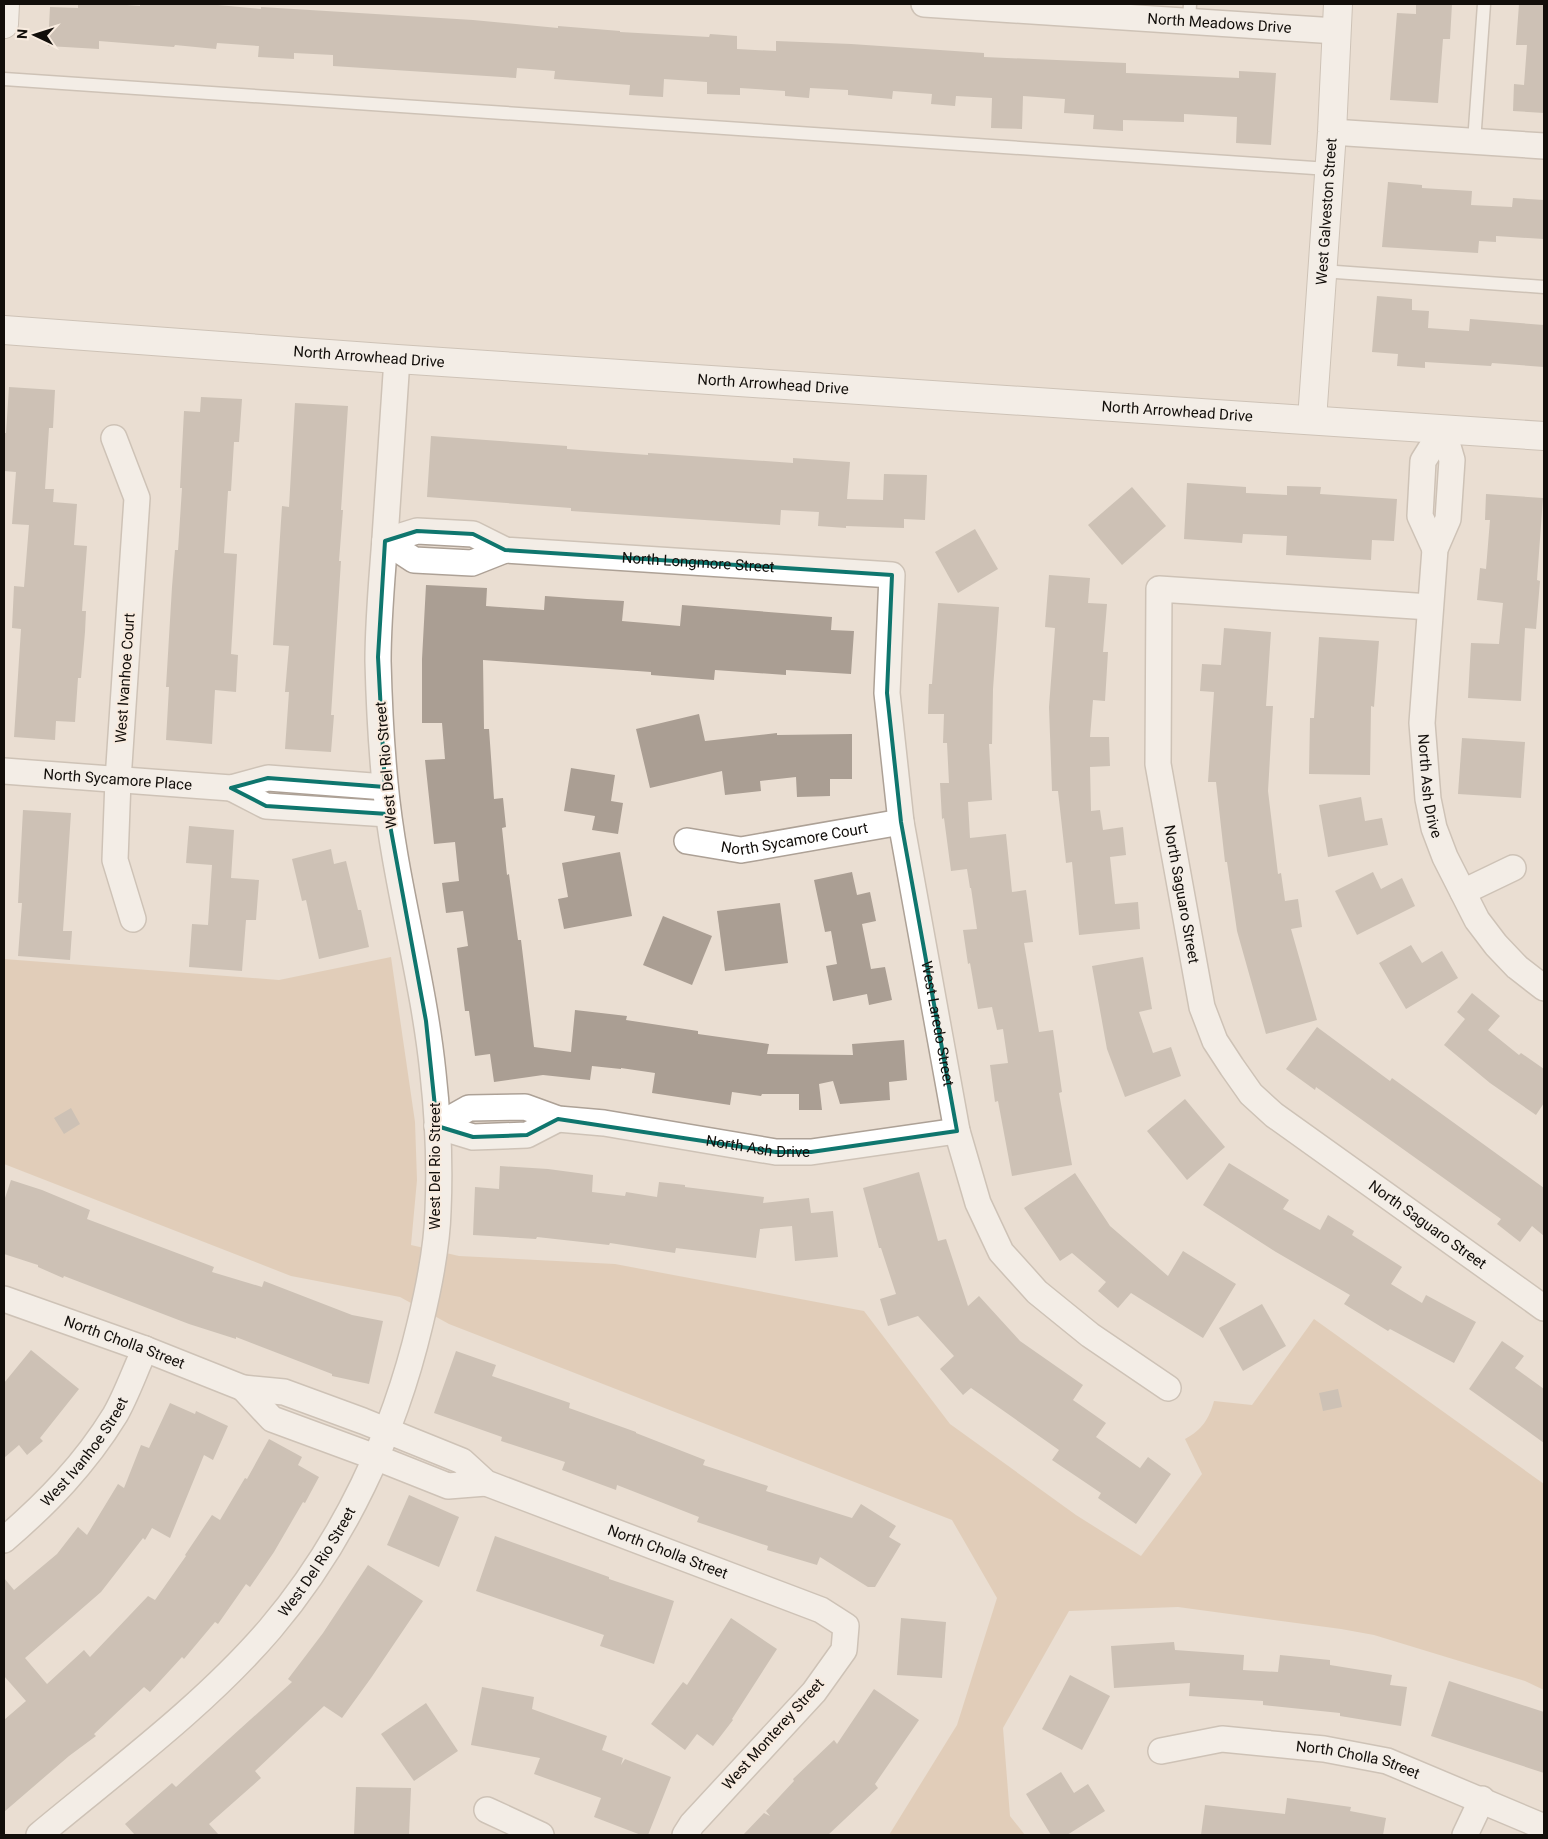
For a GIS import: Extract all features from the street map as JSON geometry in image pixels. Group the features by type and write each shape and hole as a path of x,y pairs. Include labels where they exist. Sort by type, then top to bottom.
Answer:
{"street":[{"path":"4,24 5,4"},
{"name":"North Meadows Drive","path":"924,4 1190,12 1336,31"},
{"name":"West Galveston Street","path":"1312,420 1332,132 1338,4"},
{"path":"1332,132 1544,146"},
{"name":"North Arrowhead Drive","path":"4,330 397,359 1544,436"},
{"name":"West Del Rio Street","path":"39,1835 194,1706 269,1631 299,1593 326,1553 361,1489 375,1457 397,1404 413,1353 428,1294 438,1214 437,1126 433,1073 426,1021 388,814 380,728 378,657 397,359"},
{"name":"North Ash Drive","path":"1442,429 1452,460 1448,518 1434,549 1422,723 1428,799 1434,828 1445,857 1477,920 1496,945 1517,967 1544,988"},
{"name":"West Ivanhoe Court","path":"114,438 137,498 118,780 115,860 133,919"},
{"name":"North Longmore Street","path":"385,541 416,531 472,534 505,550 892,575"},
{"name":"West Laredo Street","path":"892,575 887,694 901,822 957,1131 978,1203 1001,1252 1037,1292 1090,1335 1168,1388"},
{"name":"North Saguaro Street","path":"1430,607 1159,589 1158,764 1163,797 1202,1007 1215,1041 1251,1094 1274,1115 1544,1306"},
{"name":"North Sycamore Place","path":"4,771 231,788 268,778 385,787"},
{"name":"North Sycamore Place","path":"231,788 266,806 388,814"},
{"name":"North Sycamore Court","path":"687,841 741,850 901,822"},
{"path":"1463,892 1513,868"},
{"name":"North Ash Drive","path":"437,1126 469,1108 525,1107 558,1119 604,1124 776,1152 811,1152 957,1131"},
{"name":"North Cholla Street","path":"4,1299 145,1349 243,1388 284,1392 364,1421 462,1461 486,1483 821,1610 846,1626"},
{"name":"West Ivanhoe Street","path":"4,1540 40,1509 69,1478 95,1445 116,1413 145,1349"},
{"name":"North Cholla Street","path":"243,1388 272,1419 448,1486 486,1483"},
{"name":"West Monterey Street","path":"686,1835 692,1824 814,1692 844,1650 846,1626"},
{"name":"North Cholla Street","path":"1160,1751 1222,1739 1324,1749 1386,1761 1482,1799 1544,1827"},
{"path":"1465,1835 1482,1799"},
{"path":"487,1810 541,1835"}],"lane":[{"path":"1474,142 1484,4"},
{"path":"4,79 1329,169"},
{"path":"1322,271 1544,287"}],"highlighted area":[{"path":"417,531 473,534 505,550 892,575 887,693 901,822 957,1131 811,1152 776,1152 558,1119 527,1135 473,1137 437,1126 426,1021 388,814 266,806 231,788 268,778 385,787 378,657 385,541"}],"shaded area":[{"path":"391,957 415,1122 417,1180 411,1245 459,1256 615,1264 864,1311 950,1424 1076,1515 1141,1556 1202,1474 1185,1439 1196,1432 1204,1423 1214,1401 1252,1405 1314,1319 1544,1484 1544,1690 1525,1681 1374,1635 1341,1629 1178,1607 1069,1611 1003,1728 1010,1816 1025,1835 889,1835 957,1725 997,1598 952,1520 449,1324 400,1297 291,1276 4,1164 4,959 279,980"}],"building":[{"path":"78,4 140,6 140,4 207,4 261,9 261,7 473,20 620,32 709,37 710,34 737,36 737,49 776,51 776,41 851,44 984,53 984,57 1126,63 1126,73 1239,78 1239,71 1276,73 1271,145 1236,143 1237,117 1184,114 1184,122 1123,120 1123,131 1093,129 1094,115 1064,113 1065,99 1023,96 1022,129 991,128 992,98 956,96 955,106 931,104 932,94 893,91 892,99 848,95 848,90 810,88 809,98 785,96 785,91 740,88 740,95 707,94 707,82 664,79 663,97 629,95 630,85 554,79 555,71 517,68 516,78 333,66 333,55 294,53 294,59 258,57 259,46 217,43 216,49 99,41 99,49 48,46 50,7 78,8"},
{"path":"1416,4 1452,4 1450,39 1443,39 1438,103 1390,100 1397,13 1416,14"},
{"path":"1519,4 1544,4 1544,113 1513,111 1514,84 1524,85 1527,45 1516,45"},
{"path":"1388,182 1422,185 1422,188 1472,191 1471,205 1512,207 1513,198 1544,200 1544,239 1496,236 1496,242 1479,241 1478,253 1382,247"},
{"path":"1377,296 1412,299 1412,310 1429,311 1428,328 1469,331 1470,319 1544,325 1544,367 1492,363 1491,366 1425,362 1425,368 1397,366 1398,354 1372,352"},
{"path":"9,387 55,390 53,428 49,428 45,489 54,489 53,502 77,504 74,545 87,546 82,611 86,611 85,632 81,678 78,678 75,722 56,721 55,740 14,737 21,629 12,628 14,586 24,587 29,525 12,524 16,472 4,471 4,433 6,433"},
{"path":"201,397 242,399 239,442 234,442 231,491 228,491 224,553 237,554 231,654 238,655 236,692 215,690 212,744 166,740 169,687 166,687 175,550 178,550 184,411 200,412"},
{"path":"295,403 348,406 341,510 343,510 339,561 341,561 331,715 334,715 331,752 285,749 289,692 285,692 289,646 273,645 282,506 289,507"},
{"path":"431,436 567,446 567,449 648,455 648,453 793,463 793,458 850,462 847,499 883,500 884,474 927,475 925,520 904,519 904,528 846,526 846,528 818,526 819,512 781,510 780,525 571,511 571,508 427,497"},
{"path":"1187,483 1246,487 1246,493 1287,495 1287,486 1321,487 1320,494 1397,499 1394,541 1372,540 1371,560 1286,555 1287,536 1243,534 1242,543 1184,539"},
{"path":"1132,487 1166,526 1122,565 1088,525"},
{"path":"1486,494 1543,498 1537,580 1540,581 1536,629 1525,628 1521,701 1468,698 1471,643 1499,644 1503,603 1477,600 1480,568 1486,569 1490,520 1485,520"},
{"path":"975,529 998,569 958,593 935,552"},
{"path":"1049,575 1090,578 1088,603 1107,604 1103,652 1108,652 1105,701 1093,700 1090,737 1109,737 1110,766 1090,767 1091,811 1100,810 1103,830 1123,827 1126,855 1110,857 1115,904 1138,902 1140,929 1079,935 1072,862 1066,863 1058,791 1052,791 1049,707 1055,628 1045,627"},
{"path":"426,585 487,588 486,606 544,610 545,596 624,601 622,621 680,626 682,605 832,617 831,630 854,631 851,674 786,670 786,675 715,670 714,680 651,675 651,672 483,660 484,729 489,729 494,799 503,798 506,827 502,828 507,875 509,874 518,940 521,940 534,1047 571,1052 575,1010 627,1016 626,1020 698,1031 698,1034 769,1044 767,1054 853,1055 852,1044 904,1040 907,1080 889,1082 890,1100 840,1104 833,1081 819,1084 822,1110 799,1110 799,1094 762,1094 761,1096 732,1092 730,1105 652,1093 655,1073 592,1066 590,1080 543,1075 494,1082 490,1054 475,1056 469,1011 465,1011 457,948 468,946 463,911 446,913 442,883 459,881 455,842 434,844 425,760 445,759 442,723 422,723 422,659"},
{"path":"938,603 999,607 993,689 992,744 989,744 992,800 968,802 970,838 1006,834 1012,892 1026,890 1033,942 1024,943 1039,1032 1053,1030 1062,1092 1059,1093 1072,1165 1012,1176 998,1101 995,1102 990,1065 1008,1063 1003,1029 997,1030 992,1007 978,1009 963,930 977,929 971,888 967,869 951,871 944,818 942,819 940,783 949,783 947,743 943,743 944,714 928,714 929,684 932,684"},
{"path":"1224,628 1271,632 1266,706 1273,706 1268,791 1278,874 1281,873 1285,901 1298,899 1302,927 1291,929 1317,1020 1266,1034 1237,931 1227,862 1225,862 1216,782 1208,782 1214,692 1200,691 1202,664 1221,665"},
{"path":"1319,637 1379,641 1374,707 1371,706 1370,775 1309,774 1310,718 1314,718"},
{"path":"699,714 705,741 777,733 777,735 852,734 852,779 830,779 830,796 797,797 796,777 760,781 761,791 725,795 722,771 650,788 636,729"},
{"path":"1462,738 1525,742 1521,798 1458,794"},
{"path":"571,768 615,775 611,801 623,803 618,834 592,830 595,816 564,811"},
{"path":"1361,797 1365,821 1382,818 1388,845 1328,857 1319,805"},
{"path":"23,810 71,813 63,931 72,931 70,960 18,956 22,903 18,903"},
{"path":"189,826 234,830 231,878 259,880 256,920 246,920 242,971 189,967 192,924 208,925 212,865 186,863"},
{"path":"331,849 334,864 346,861 358,910 361,910 369,947 319,959 306,900 302,901 292,859"},
{"path":"620,852 632,916 564,929 558,899 568,897 562,863"},
{"path":"852,872 857,895 870,892 876,921 862,924 871,969 885,967 892,1000 869,1005 867,994 833,1001 826,966 837,964 831,931 825,932 814,880"},
{"path":"1373,872 1381,889 1402,878 1415,906 1357,935 1335,891"},
{"path":"780,903 788,963 725,971 717,911"},
{"path":"663,916 712,936 692,985 643,965"},
{"path":"1411,945 1422,963 1442,951 1458,978 1406,1009 1379,963"},
{"path":"1143,957 1152,1009 1139,1012 1153,1053 1171,1047 1181,1076 1125,1097 1107,1049 1092,966"},
{"path":"1472,993 1500,1016 1488,1030 1519,1055 1521,1053 1544,1069 1544,1103 1536,1115 1490,1083 1444,1045 1465,1019 1457,1012"},
{"path":"1317,1027 1390,1081 1392,1078 1544,1188 1544,1236 1532,1226 1520,1242 1497,1224 1501,1219 1316,1087 1315,1090 1286,1069"},
{"path":"1185,1099 1225,1147 1187,1180 1147,1131"},
{"path":"71,1108 80,1124 64,1134 54,1118"},
{"path":"1229,1163 1289,1200 1283,1209 1320,1230 1328,1215 1354,1231 1352,1235 1402,1267 1391,1284 1422,1303 1426,1295 1476,1322 1454,1363 1390,1329 1388,1331 1344,1304 1350,1295 1276,1252 1203,1205"},
{"path":"500,1166 548,1169 593,1175 592,1192 625,1196 626,1192 657,1197 659,1182 764,1197 763,1203 809,1198 811,1213 833,1211 838,1257 795,1261 792,1226 760,1229 756,1258 676,1248 675,1253 610,1243 609,1245 537,1237 536,1239 473,1235 475,1187 499,1189"},
{"path":"919,1172 938,1241 946,1239 968,1306 979,1296 1020,1341 1083,1385 1073,1400 1106,1423 1096,1437 1140,1468 1148,1457 1171,1474 1136,1524 1098,1498 1101,1493 1052,1460 1059,1450 971,1388 963,1395 940,1369 954,1356 918,1316 888,1326 880,1299 896,1294 881,1248 879,1248 863,1188"},
{"path":"1075,1173 1110,1226 1168,1276 1183,1251 1236,1284 1203,1338 1131,1293 1118,1308 1098,1291 1106,1282 1072,1253 1060,1261 1024,1208"},
{"path":"11,1180 42,1190 90,1210 87,1219 214,1267 212,1272 262,1287 264,1281 352,1315 383,1321 369,1384 332,1376 332,1374 236,1337 236,1339 189,1324 64,1276 63,1278 38,1267 38,1265 4,1254 4,1201"},
{"path":"1262,1304 1286,1346 1243,1371 1219,1328"},
{"path":"1502,1341 1524,1356 1515,1368 1544,1389 1544,1443 1469,1389"},
{"path":"31,1350 79,1389 40,1438 43,1441 27,1455 19,1445 4,1458 4,1383"},
{"path":"456,1351 496,1365 492,1376 570,1403 569,1408 636,1432 705,1460 703,1465 768,1486 766,1491 852,1518 861,1504 896,1526 889,1537 901,1544 875,1587 868,1587 820,1557 817,1565 767,1550 768,1546 697,1522 699,1517 617,1485 616,1490 562,1470 565,1462 501,1441 502,1437 434,1413"},
{"path":"1338,1389 1342,1407 1323,1411 1319,1393"},
{"path":"170,1403 195,1414 196,1411 228,1426 213,1460 204,1455 170,1538 152,1528 145,1540 143,1538 101,1592 25,1658 47,1684 84,1650 90,1657 148,1596 155,1600 212,1515 220,1520 245,1478 247,1479 269,1439 302,1457 298,1465 319,1477 305,1503 303,1502 274,1552 250,1587 246,1584 218,1624 215,1622 184,1659 182,1657 150,1692 144,1687 94,1734 96,1736 69,1756 4,1812 4,1720 26,1701 4,1676 4,1578 14,1590 57,1554 78,1527 87,1535 118,1484 124,1488 141,1445 149,1448"},
{"path":"409,1495 459,1517 439,1567 387,1545"},
{"path":"495,1536 609,1577 609,1579 674,1601 654,1664 600,1646 604,1635 476,1591"},
{"path":"368,1565 423,1601 342,1718 324,1706 255,1771 261,1778 209,1824 219,1835 135,1835 125,1824 172,1783 176,1787 292,1682 288,1679 323,1633"},
{"path":"731,1618 777,1649 733,1720 713,1746 697,1734 685,1750 651,1724 683,1682 687,1685"},
{"path":"901,1618 946,1622 942,1678 897,1675"},
{"path":"1174,1642 1175,1650 1244,1655 1243,1670 1278,1672 1280,1655 1330,1660 1330,1665 1392,1675 1390,1685 1407,1687 1401,1726 1340,1716 1340,1713 1263,1705 1263,1701 1189,1696 1190,1683 1114,1688 1111,1646"},
{"path":"1070,1675 1110,1696 1082,1750 1042,1729"},
{"path":"1449,1681 1544,1712 1544,1773 1431,1736"},
{"path":"482,1687 534,1697 532,1709 607,1736 602,1750 623,1758 621,1765 625,1759 671,1777 648,1835 641,1835 594,1817 601,1798 534,1774 540,1758 471,1745"},
{"path":"874,1689 919,1720 875,1784 878,1788 828,1835 743,1835 764,1813 770,1816 766,1811 794,1781 793,1779 834,1740 837,1744"},
{"path":"426,1703 458,1751 414,1781 381,1734"},
{"path":"1061,1772 1074,1793 1088,1784 1105,1811 1067,1835 1051,1835 1026,1794"},
{"path":"356,1787 411,1788 409,1835 354,1835"},
{"path":"1287,1798 1351,1807 1350,1811 1386,1818 1383,1835 1201,1835 1205,1805 1285,1814"}]}
